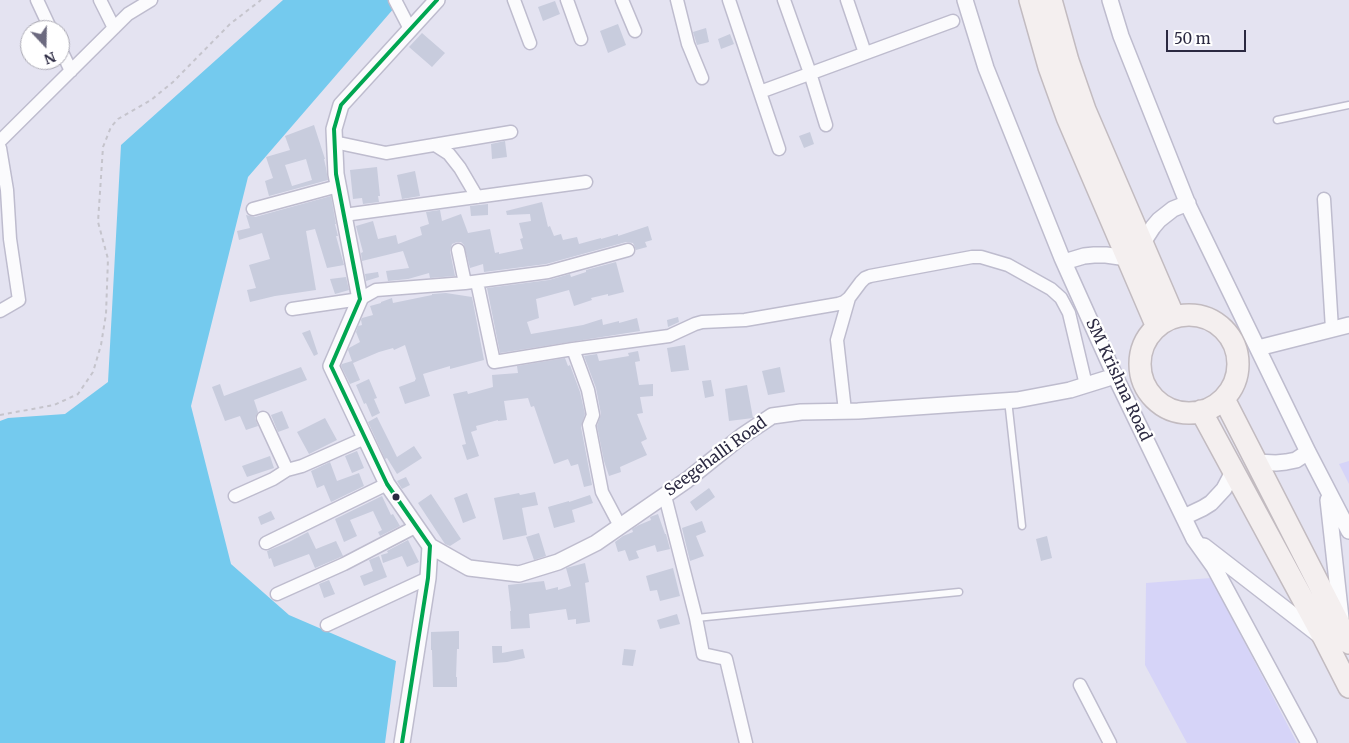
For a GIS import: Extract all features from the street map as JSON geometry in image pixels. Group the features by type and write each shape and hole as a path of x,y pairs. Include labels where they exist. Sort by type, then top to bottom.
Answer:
{"highway":[{"path":"1030,0 1049,67 1067,117 1135,251"},
{"path":"1051,0 1075,84 1135,251 1165,322"},
{"path":"1190,314 1208,318 1224,328 1237,351 1238,368 1234,386 1224,399 1201,411 1190,413 1172,410 1157,401 1146,387 1140,370 1141,352 1149,335 1165,322 1190,314"},
{"path":"1224,399 1256,462 1338,637 1349,687"},
{"path":"1201,411 1234,472 1338,637"}],"street":[{"path":"37,0 46,20"},
{"path":"100,0 114,28"},
{"path":"0,141 128,14 151,0"},
{"path":"402,743 428,578 430,546 387,484 331,366 360,299 336,174 334,129 341,105 437,0"},
{"path":"514,0 530,43"},
{"path":"567,0 581,39"},
{"path":"622,0 635,31"},
{"path":"677,0 688,44 702,78"},
{"path":"729,0 779,149"},
{"path":"784,0 826,125"},
{"path":"848,0 865,53"},
{"name":"SM Krishna Road","path":"965,0 986,68 1064,262 1115,376 1194,539 1214,568 1309,743"},
{"path":"1110,0 1121,36 1188,203 1327,491 1349,531"},
{"path":"397,5 410,29"},
{"path":"760,92 953,21"},
{"path":"334,142 386,153 511,132"},
{"path":"435,145 449,154 460,168 477,197"},
{"path":"0,148 5,240 19,300 0,311"},
{"path":"344,215 586,182"},
{"path":"254,209 338,186"},
{"path":"1324,199 1332,329"},
{"path":"1064,262 1084,256 1116,255 1135,251 1159,220 1174,209 1188,203"},
{"path":"458,250 471,282 494,362 669,336 702,322 751,319 838,304 849,298 861,282 870,276 972,257 991,259 1008,265 1051,288 1061,298 1069,313 1086,385"},
{"path":"292,309 360,299 376,290 471,282 548,272 628,250"},
{"path":"845,411 837,340 849,298"},
{"path":"1258,348 1349,325"},
{"path":"573,349 588,390 593,415 589,425 602,492 620,526"},
{"name":"Seegehalli Road","path":"430,546 469,568 519,574 558,562 596,543 665,496 742,436 772,416 801,412 845,411 1008,400 1070,390 1115,376"},
{"path":"264,418 287,470"},
{"path":"234,496 273,479 287,470 302,466 365,438"},
{"path":"1256,462 1286,462 1296,460 1308,452"},
{"path":"1184,517 1211,503 1224,489 1234,472"},
{"path":"266,543 387,484"},
{"path":"1327,491 1338,637"},
{"path":"665,496 696,618 702,654 726,659 746,743"},
{"path":"277,594 344,564 415,527"},
{"path":"1194,539 1338,637"},
{"path":"327,625 428,578"},
{"path":"1080,685 1110,743"}],"lane":[{"path":"1277,120 1349,105"},
{"path":"1008,400 1022,526"},
{"path":"696,618 959,592"}],"path":[{"path":"0,415 54,405 78,394 93,372 101,345 106,314 108,260 98,222 103,147 111,127 118,119 151,100 173,82 230,24 261,0"}],"shaded area":[{"path":"283,0 391,0 395,7 248,177 191,406 231,564 289,615 396,661 385,743 0,743 0,421 8,418 65,414 108,382 121,145"},
{"path":"1349,461 1349,484 1339,464"},
{"path":"1211,578 1297,743 1187,743 1145,665 1146,583"}],"building":[{"path":"555,1 560,14 543,21 538,7"},
{"path":"618,24 626,45 608,53 600,31"},
{"path":"706,28 709,42 697,45 693,32"},
{"path":"422,33 445,53 432,67 409,47"},
{"path":"730,34 734,44 721,49 718,39"},
{"path":"314,125 325,159 328,180 269,196 265,181 273,178 266,157 290,150 285,136","holes":["306,159 312,180 292,186 285,165"]},
{"path":"810,132 814,144 804,148 799,136"},
{"path":"505,141 507,157 492,159 491,144"},
{"path":"377,167 379,202 363,204 362,198 353,199 350,170"},
{"path":"415,171 420,196 402,199 397,175"},
{"path":"331,196 338,236 336,236 344,265 327,268 315,229 306,231 316,290 250,302 247,290 256,288 249,265 270,259 262,233 239,240 237,231 250,228 246,215 255,217"},
{"path":"542,202 548,227 550,226 554,236 561,234 563,240 577,237 579,244 618,234 618,236 648,226 652,240 645,242 647,247 636,250 633,243 626,242 546,264 484,272 483,264 470,268 464,245 461,242 457,242 452,244 450,251 455,276 430,278 429,273 408,279 388,281 386,271 409,268 403,251 362,261 361,253 363,252 356,226 373,221 378,239 396,235 398,244 422,235 420,227 429,224 426,212 440,210 442,221 461,214 468,233 490,229 495,253 499,252 499,254 523,249 520,239 523,238 519,223 531,221 530,214 507,215 506,211"},
{"path":"488,204 488,215 471,216 470,206"},
{"path":"616,262 624,292 591,298 592,300 574,306 569,290 536,299 539,318 527,322 531,334 583,325 602,319 603,325 637,318 640,331 500,353 487,288 549,280 570,274 571,277 586,272 586,270"},
{"path":"378,272 379,277 366,281 365,274"},
{"path":"346,277 349,290 335,294 330,279"},
{"path":"446,293 472,297 484,360 450,369 450,366 423,374 430,396 405,404 399,387 416,379 405,345 394,350 393,348 379,352 353,363 360,380 350,384 341,366 352,361 348,350 360,342 356,332 358,326 362,325 362,318 373,315 370,306 392,298 393,303 432,294"},
{"path":"678,317 679,322 668,327 667,320"},
{"path":"310,330 318,354 314,356 302,333"},
{"path":"685,345 689,370 671,372 667,348"},
{"path":"638,351 640,361 635,362 639,385 653,384 653,396 640,397 643,413 637,414 647,439 641,442 647,455 620,467 621,472 609,476 597,426 601,414 596,388 584,356 597,354 599,361 629,356 628,353"},
{"path":"565,358 568,366 570,365 580,392 585,414 581,427 592,485 584,487 578,464 571,466 568,459 554,464 534,406 531,407 528,398 504,401 507,420 498,420 476,426 477,430 471,432 479,456 467,460 462,445 466,444 453,394 467,391 468,394 493,387 492,375 518,373 517,366"},
{"path":"301,367 307,380 254,400 258,412 255,418 258,426 246,430 240,416 225,421 212,387 220,384 224,396"},
{"path":"780,367 785,392 768,395 762,371"},
{"path":"369,379 377,398 374,399 380,413 372,417 356,385"},
{"path":"711,380 714,396 705,398 702,381"},
{"path":"747,385 753,418 729,421 725,389"},
{"path":"282,411 289,428 278,432 271,415"},
{"path":"377,417 397,457 414,446 422,458 397,474 387,458 385,459 368,422"},
{"path":"325,418 337,440 309,454 297,432"},
{"path":"357,451 364,468 352,473 345,456"},
{"path":"270,456 274,468 247,477 242,466"},
{"path":"330,462 337,481 359,473 364,486 331,502 324,485 317,488 311,471"},
{"path":"406,477 410,485 402,489 397,481"},
{"path":"709,488 715,497 696,511 690,502"},
{"path":"535,492 538,505 522,508 527,535 503,540 494,498"},
{"path":"467,493 476,518 463,523 454,498"},
{"path":"431,494 461,539 450,546 445,544 418,503"},
{"path":"590,495 593,503 572,510 575,522 554,528 548,507"},
{"path":"382,496 391,515 393,514 400,526 380,536 378,532 382,530 373,511 350,520 357,536 344,542 335,519"},
{"path":"271,511 275,519 261,525 258,517"},
{"path":"658,514 670,549 657,552 655,545 636,551 639,558 629,561 625,550 618,552 615,542 633,532 632,529 651,520 650,517"},
{"path":"702,521 706,532 696,536 704,556 690,561 682,528"},
{"path":"308,532 316,549 336,541 343,556 315,568 309,554 274,567 267,551"},
{"path":"539,533 546,556 534,560 526,537"},
{"path":"1047,536 1052,558 1041,561 1036,539"},
{"path":"408,540 419,562 407,567 402,556 383,563 381,555 388,553 387,551"},
{"path":"379,556 387,577 364,586 360,576 373,571 369,560"},
{"path":"585,563 589,582 585,583 590,622 576,624 576,619 568,620 566,609 529,614 530,628 511,629 508,585 544,581 546,590 558,587 558,590 571,586 566,568"},
{"path":"673,568 680,596 660,601 657,590 650,591 646,576"},
{"path":"329,580 335,594 324,598 319,584"},
{"path":"677,614 680,624 660,629 657,620"},
{"path":"459,631 457,687 433,687 431,632"},
{"path":"492,646 502,646 502,653 523,649 525,658 493,663"},
{"path":"624,649 636,650 633,666 622,665"}],"transit line":[{"path":"402,743 428,578 430,546 387,484 331,366 360,299 336,174 334,129 341,105 437,0"}]}
